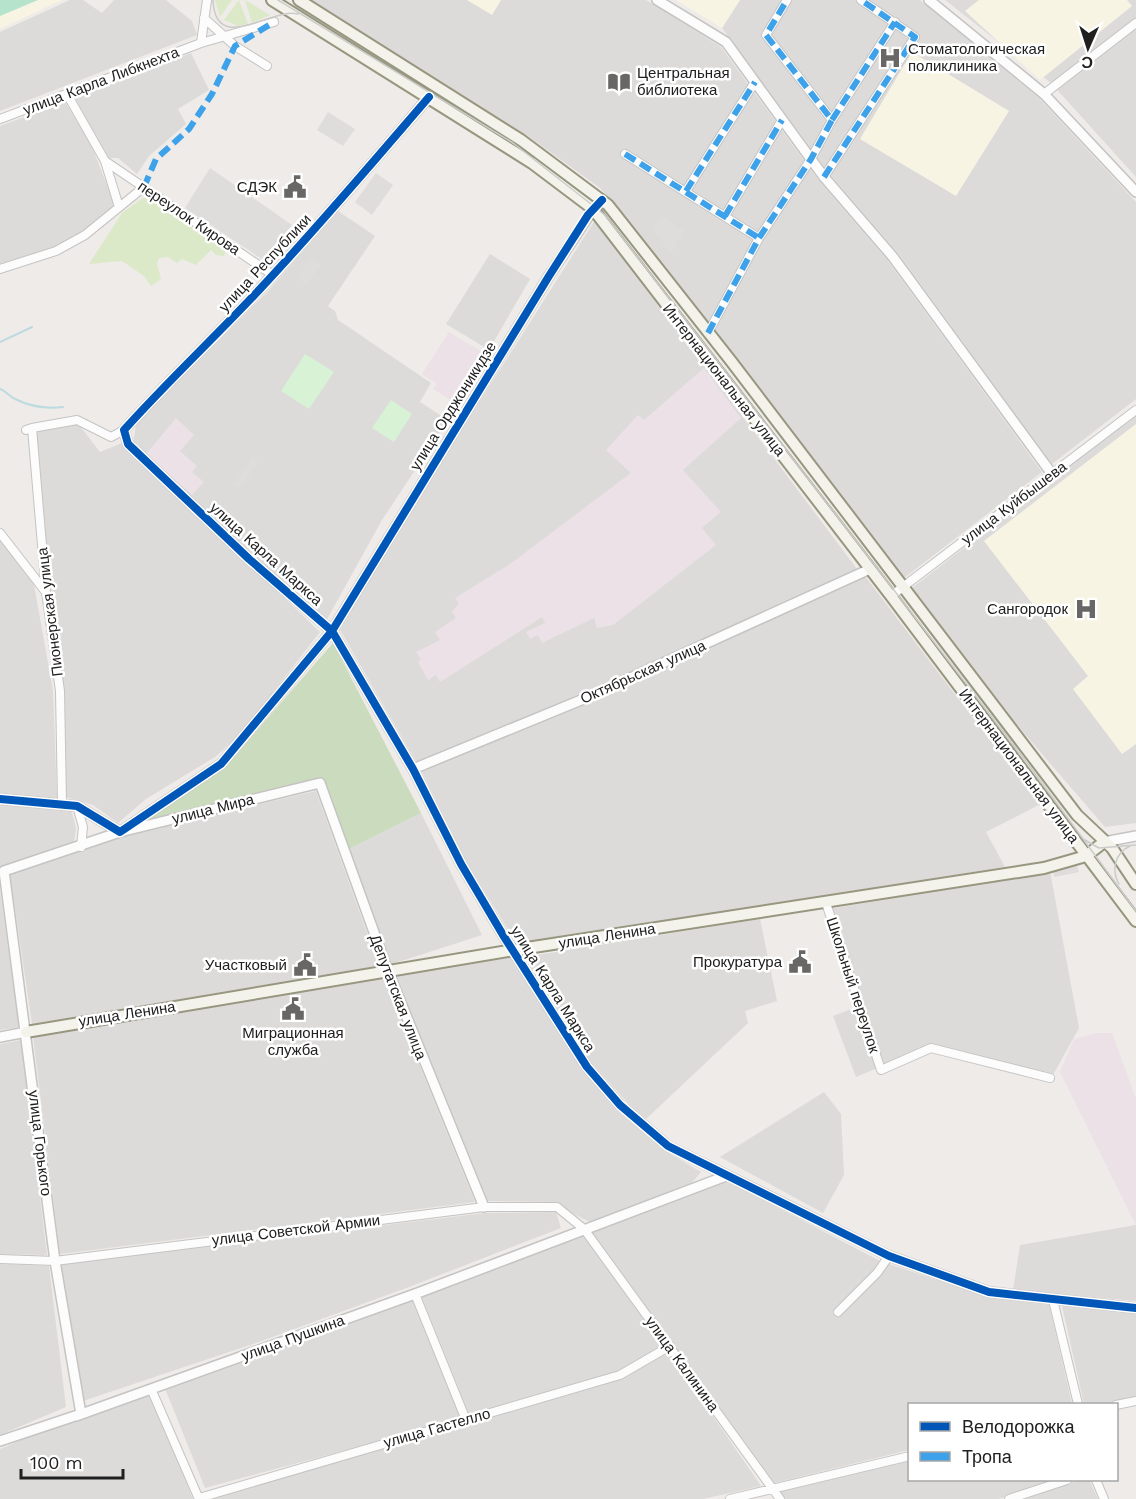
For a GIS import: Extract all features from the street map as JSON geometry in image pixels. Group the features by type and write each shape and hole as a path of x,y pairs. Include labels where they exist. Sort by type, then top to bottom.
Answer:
{"main road":[{"name":"Интернациональная улица","path":"272,0 532,163 593,209 891,596 1136,921"},
{"name":"Интернациональная улица","path":"299,0 528,145 602,200 708,333 1077,815 1104,842 1136,884"},
{"path":"429,97 437,86"},
{"name":"улица Ленина","path":"26,1032 514,950 1044,868 1086,856 1104,842"}],"street":[{"path":"201,43 207,0"},
{"path":"657,0 726,42 824,177 893,257 1052,474"},
{"path":"787,0 766,35 832,120"},
{"path":"824,177 915,37 861,0"},
{"path":"929,0 1044,94 1136,192"},
{"path":"204,18 235,46 267,66"},
{"name":"улица Карла Либкнехта","path":"0,119 201,43 274,22"},
{"path":"708,333 759,238 811,159 832,120 895,22"},
{"path":"1044,94 1136,23"},
{"path":"686,191 754,82"},
{"name":"переулок Кирова","path":"67,94 105,161 119,207"},
{"name":"улица Республики","path":"124,430 273,275 338,204 429,97"},
{"path":"725,216 782,120"},
{"path":"625,154 759,238"},
{"name":"переулок Кирова","path":"105,161 273,275"},
{"path":"0,268 56,251 85,235 144,187"},
{"name":"улица Орджоникидзе","path":"120,832 221,764 332,631 593,209 602,200"},
{"name":"улица Куйбышева","path":"891,596 1136,410"},
{"name":"Пионерская улица","path":"62,802 60,691 46,592 29,429 77,420 99,428 111,437 124,430"},
{"name":"улица Карла Маркса","path":"124,430 128,444 232,543 332,631 413,769 461,864 587,1067 620,1105 668,1146 889,1256 990,1292 1136,1308"},
{"path":"0,533 46,592"},
{"name":"Октябрьская улица","path":"413,769 586,698 870,569"},
{"name":"улица Мира","path":"2,872 120,832 320,783"},
{"name":"Депутатская улица","path":"320,783 388,971 484,1207"},
{"path":"0,799 62,802 77,806 120,832"},
{"path":"77,806 83,827 81,846"},
{"name":"улица Ленина","path":"1104,842 1136,836"},
{"name":"улица Горького","path":"2,872 26,1032 55,1261 81,1414"},
{"name":"Школьный переулок","path":"826,903 882,1070 931,1048 1050,1078"},
{"name":"улица Ленина","path":"0,1036 26,1032"},
{"path":"466,1420 415,1294 726,1176"},
{"name":"улица Пушкина","path":"0,1441 152,1390 415,1294 726,1176"},
{"name":"улица Советской Армии","path":"0,1259 55,1261 484,1207 556,1208 584,1229"},
{"name":"улица Калинина","path":"584,1229 780,1499"},
{"path":"838,1312 877,1273 889,1256"},
{"path":"1053,1300 1078,1403"},
{"name":"улица Гастелло","path":"199,1498 620,1375 670,1346"},
{"path":"152,1390 199,1498"},
{"path":"1118,1405 1136,1401"},
{"path":"730,1499 908,1456"},
{"path":"1008,1499 1061,1481"},
{"path":"1097,1481 1104,1499"}],"shaded area":[{"path":"0,0 62,0 0,29"},
{"path":"70,0 83,0 102,13 114,0 166,0 192,21 197,35 0,111 0,32"},
{"path":"311,0 646,0 721,47 819,181 888,261 1042,472 904,578 736,357 600,188 525,134"},
{"path":"467,0 501,0 492,15"},
{"path":"676,0 740,0 722,28"},
{"path":"740,0 920,0 1039,98 1136,202 1136,399 1052,464 898,253 829,173 722,28"},
{"path":"945,0 1136,0 1136,177 1051,83"},
{"path":"979,0 1127,0 1132,6 1040,80 965,11"},
{"path":"963,35 993,56 981,72 952,52"},
{"path":"912,52 1009,111 956,196 860,139"},
{"path":"191,53 209,90 178,109 186,124 149,156 137,174 118,158 109,158 75,98"},
{"path":"65,102 92,147 116,208 85,231 60,245 0,265 0,126"},
{"path":"328,112 355,129 343,146 317,130"},
{"path":"210,168 292,225 262,259 185,208"},
{"path":"376,173 393,185 372,215 355,202"},
{"path":"338,211 375,236 328,306 335,311 338,320 431,383 420,402 448,420 382,520 326,621 133,444 136,424 268,291"},
{"path":"662,216 684,231 671,254 653,229"},
{"path":"595,220 857,569 611,681 417,763 340,630 398,530"},
{"path":"490,254 530,279 489,350 446,324"},
{"path":"311,258 321,265 307,285 297,277"},
{"path":"449,332 484,353 453,401 433,389 437,384 422,374"},
{"path":"704,368 741,418 683,470 721,512 702,528 716,545 613,625 597,628 594,618 542,643 538,635 530,639 526,632 545,623 542,617 440,682 436,675 428,680 418,662 421,660 416,652 440,640 435,632 456,618 452,612 459,603 455,598 510,564 631,473 606,450 638,415 644,420"},
{"path":"1136,415 1136,823 1105,827 1011,718 912,588"},
{"path":"176,418 194,435 180,451 197,466 192,472 204,482 192,495 146,454"},
{"path":"77,422 100,452 122,443 320,632 238,737 215,757 146,799 118,823 93,805 66,797 64,691 32,431"},
{"name":"Сангородок","path":"1136,424 1136,744 1122,754 1073,689 1088,676 984,541"},
{"path":"252,458 258,462 240,488 234,484"},
{"path":"0,541 33,579 53,691 57,799 0,796"},
{"path":"865,576 1039,805 986,832 1005,867 517,944 466,861 420,768"},
{"path":"316,791 379,966 32,1024 10,874 121,836"},
{"path":"0,803 71,809 76,828 74,844 0,867"},
{"path":"421,813 482,935 392,964 349,849"},
{"path":"1077,866 1079,872 1054,877 1053,871"},
{"path":"1050,871 1079,1028 1053,1075 931,1045 856,1077 833,1016 862,1005 830,909"},
{"path":"0,890 19,1027 0,1030"},
{"path":"760,919 777,1001 745,1011 748,1023 644,1121 590,1061 525,957"},
{"path":"511,957 582,1070 615,1109 664,1150 701,1172 690,1185 590,1222 549,1202 488,1201 396,976"},
{"path":"384,978 475,1202 60,1254 33,1037"},
{"path":"1097,1033 1112,1033 1136,1099 1136,1225 1060,1072 1074,1039"},
{"path":"21,1040 47,1255 0,1254 0,1044"},
{"path":"824,1092 841,1114 844,1175 823,1213 720,1157"},
{"path":"725,1180 880,1261 988,1297 1049,1305 1072,1403 908,1403 908,1450 774,1483 590,1232"},
{"path":"556,1212 561,1228 253,1344 77,1403 61,1264 485,1213"},
{"path":"1136,1225 1136,1301 1013,1290 1020,1245"},
{"path":"584,1233 665,1346 619,1372 470,1416 421,1295"},
{"path":"0,1264 49,1266 66,1407 0,1435"},
{"path":"412,1300 461,1419 205,1488 164,1386"},
{"path":"1062,1306 1136,1313 1136,1398 1111,1403 1084,1403"},
{"path":"669,1352 761,1486 703,1499 209,1499 208,1495 621,1379"},
{"path":"151,1393 193,1499 0,1499 0,1449 73,1419"},
{"path":"908,1460 908,1481 1053,1481 999,1499 785,1499 780,1492"},
{"path":"1077,1481 1089,1481 1098,1499 1019,1499"}],"green space":[{"path":"0,0 38,0 0,16"},
{"path":"215,0 232,0 220,17"},
{"path":"239,0 248,24 238,26 224,20"},
{"path":"245,0 270,15 252,23"},
{"path":"143,198 149,198 226,250 224,256 216,255 211,250 196,265 182,259 177,263 168,257 159,258 157,263 161,279 151,286 144,276 122,261 89,264 122,213"},
{"path":"305,354 334,372 309,409 281,391"},
{"path":"391,400 412,414 394,442 372,428"},
{"path":"333,643 421,813 349,849 322,778 152,822 149,813 225,767"}],"waterway":[{"path":"0,342 32,327"},
{"path":"0,389 15,399 33,406 63,407"}],"tram line":[{"path":"213,0 216,16 224,25 234,27 287,14 298,14"},
{"path":"278,0 513,143 605,215 1028,764 1136,911"},
{"path":"1083,839 1099,848 1136,845"},
{"path":"1119,884 1115,873 1116,862 1121,853 1130,846"}],"marked path":[{"path":"708,333 759,238 811,159 832,120 766,35 787,0"},
{"path":"824,177 915,37 861,0"},
{"path":"144,187 156,159 189,129 212,94 235,46 274,22"},
{"path":"832,120 895,22"},
{"path":"686,191 755,82"},
{"path":"725,216 782,120"},
{"path":"625,154 759,238"}],"cycle path":[{"path":"429,97 282,266 124,430 128,444 249,559 332,631 413,769 461,864 503,935 587,1067 620,1105 668,1146 889,1256 989,1292 1136,1308"},
{"path":"0,799 77,806 120,832 221,764 332,631 549,276 588,215 602,200"}],"place":[{"name":"Стоматологическая поликлиника","path":"890,58"},
{"name":"Центральная библиотека","path":"619,82"},
{"name":"СДЭК","path":"295,187"},
{"name":"Сангородок","path":"1086,609"},
{"name":"Прокуратура","path":"800,962"},
{"name":"Участковый","path":"305,965"},
{"name":"Миграционная служба","path":"293,1009"}]}
